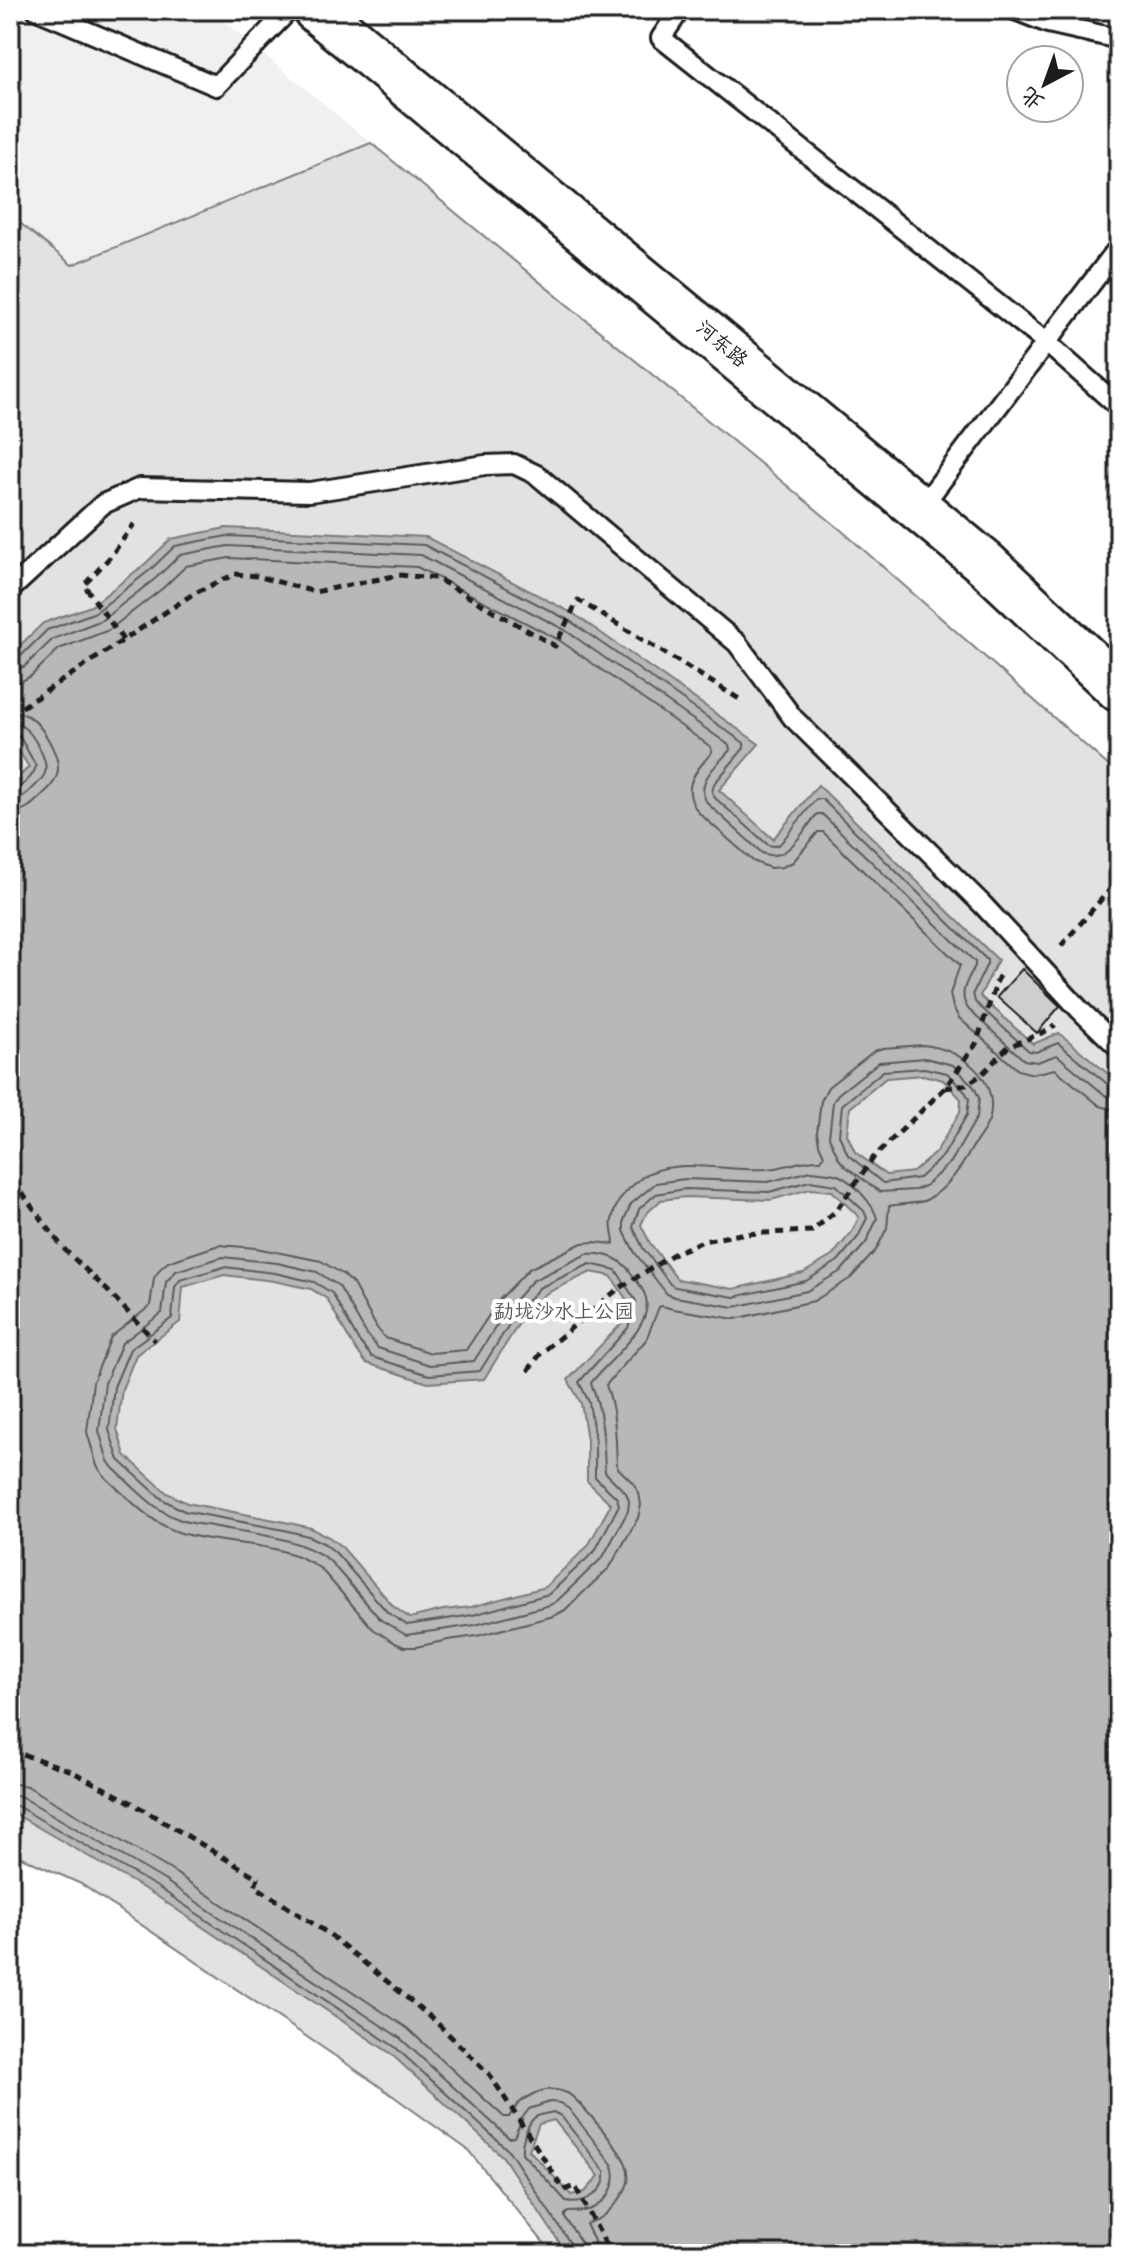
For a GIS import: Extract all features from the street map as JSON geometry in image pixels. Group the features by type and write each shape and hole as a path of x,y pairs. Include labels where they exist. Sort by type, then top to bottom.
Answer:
{"street":[{"name":"河东路","path":"316,10 986,564 1119,689"}],"lane":[{"path":"37,10 216,86 289,10"},
{"path":"680,10 661,38 1047,343 1119,407"},
{"path":"1015,10 1048,23 1119,39"},
{"path":"920,509 1119,247"},
{"path":"10,590 103,504 140,488 310,492 485,465 514,464 537,475 737,643 793,718 983,905 1119,1048"}],"path":[{"path":"123,640 84,585 111,556 135,522 140,488"},
{"path":"10,715 193,594 235,574 257,576 315,592 399,575 436,578 555,646 578,600 735,698 793,718"},
{"path":"1042,967 1119,879"},
{"path":"528,1371 541,1353 618,1289 675,1253 703,1241 741,1234 812,1231 836,1211 874,1157 945,1088 976,1044 992,1000"},
{"path":"945,1088 966,1085 981,1075 1008,1047 1034,1037"},
{"path":"10,1167 22,1193 63,1248 155,1341"},
{"path":"10,1750 69,1770 132,1803 258,1878 255,1886 329,1934 433,2019 490,2075 564,2190 575,2186 611,2254"}],"shaded area":[{"path":"10,10 210,10 371,143 72,265 10,215"}],"green space":[{"name":"勐垅沙水上公园","path":"371,143 841,530 1119,775 1119,2254 553,2254 468,2150 375,2083 81,1884 10,1852 10,215 72,265"}],"water":[{"name":"勐垅沙水上公园","path":"226,528 426,537 574,614 759,744 719,790 773,839 818,785 998,960 980,996 1033,1044 1059,1033 1119,1083 1119,2254 567,2254 503,2157 390,2053 155,1895 10,1811 10,785 29,767 10,737 10,655 43,623 91,606 145,564 171,539","holes":["923,1075 943,1080 961,1099 960,1112 936,1152 913,1172 886,1175 855,1152 847,1134 850,1108 886,1078","810,1189 832,1191 859,1217 852,1232 832,1256 803,1273 733,1289 677,1279 650,1243 641,1225 646,1214 661,1200 685,1197 771,1200","591,1272 611,1276 628,1302 621,1324 568,1380 581,1403 587,1440 587,1481 611,1504 588,1546 545,1587 471,1607 410,1618 394,1607 342,1547 329,1537 311,1528 187,1503 167,1493 125,1455 117,1429 122,1389 136,1355 180,1322 183,1287 224,1275 311,1289 327,1299 366,1363 428,1383 484,1379 521,1320 545,1294","554,2120 599,2176 585,2192 571,2195 529,2150 539,2124"]}],"building":[{"path":"1022,969 1060,1006 1037,1033 997,997"}]}
